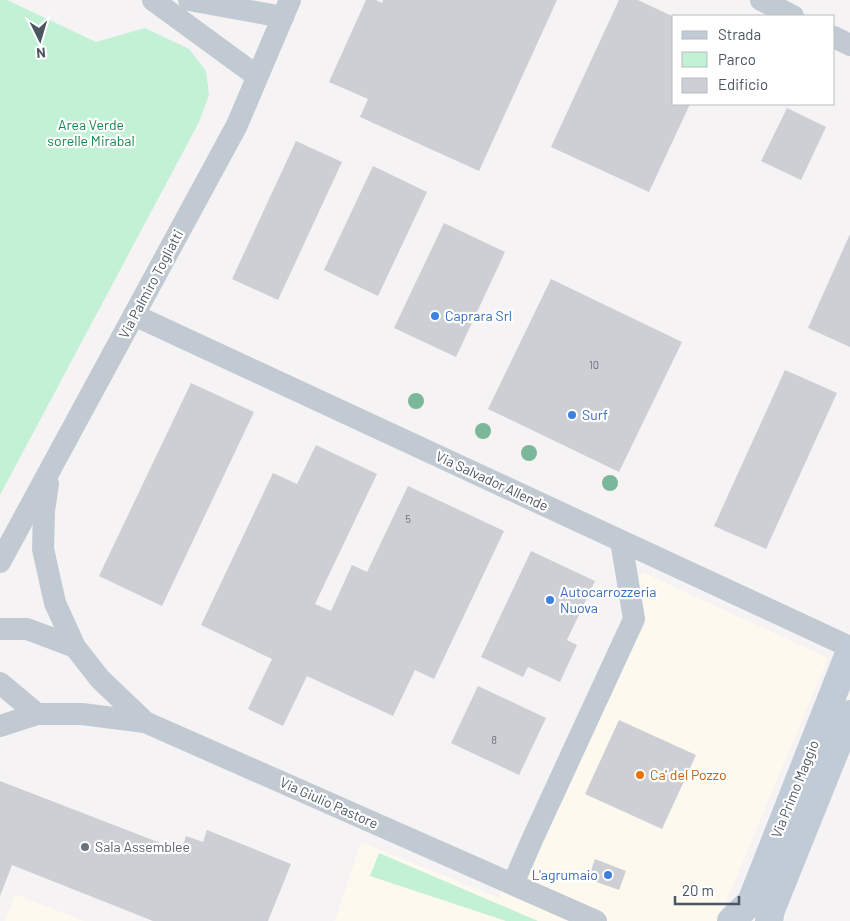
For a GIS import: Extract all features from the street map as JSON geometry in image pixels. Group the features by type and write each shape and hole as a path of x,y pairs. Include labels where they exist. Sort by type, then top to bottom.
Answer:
{"street":[{"path":"153,0 257,76"},
{"path":"189,0 286,9"},
{"path":"761,0 792,15"},
{"name":"Via Palmiro Togliatti","path":"0,562 237,125 286,9"},
{"path":"835,37 850,45"},
{"name":"Via Salvador Allende","path":"134,315 850,649"},
{"name":"Via Giulio Pastore","path":"49,472 44,511 43,549 55,603 75,647 100,678 145,722"},
{"path":"513,884 634,619 621,541"},
{"path":"0,629 28,629 75,647"},
{"name":"Via Primo Maggio","path":"731,921 751,902 850,649"},
{"path":"0,683 38,714"},
{"name":"Via Giulio Pastore","path":"0,726 38,714 82,714 145,722 596,921"},
{"name":"Via Primo Maggio","path":"769,921 770,910 850,714"}],"shaded area":[{"path":"642,572 828,658 718,921 335,921 361,842 499,898"},
{"path":"15,894 84,921 5,921"}],"green space":[{"name":"Area Verde sorelle Mirabal","path":"0,0 7,0 96,42 145,28 189,49 206,71 209,95 199,122 0,495"},
{"path":"379,853 538,921 506,921 370,876"}],"building":[{"path":"366,0 376,0 382,3 383,0 557,0 479,171 360,117 368,99 329,82"},
{"path":"619,0 638,0 672,16 672,105 690,105 649,192 551,147"},
{"path":"787,108 826,127 801,180 761,161"},
{"path":"296,141 342,162 278,300 232,279"},
{"path":"373,166 427,192 378,296 324,270"},
{"path":"444,223 505,252 456,357 394,328"},
{"path":"850,234 850,347 808,328"},
{"path":"551,279 682,342 619,472 488,409"},
{"path":"785,370 837,393 766,549 714,526"},
{"path":"191,383 254,412 162,606 99,576"},
{"path":"316,445 377,474 315,604 331,611 352,565 367,572 408,486 504,531 434,679 415,670 393,716 307,676 283,726 248,709 272,659 201,625 273,473 297,484"},
{"path":"531,551 595,581 567,640 577,645 560,682 528,667 523,677 481,657"},
{"path":"478,686 546,718 519,775 451,743"},
{"name":"Ca' del Pozzo","path":"619,720 696,755 662,829 585,794"},
{"name":"Sala Assemblee","path":"0,781 181,851 186,836 203,842 207,830 291,864 268,921 153,921 12,865 0,896"},
{"path":"595,859 626,871 619,890 588,879"}],"place":[{"name":"Caprara Srl","path":"435,316"},
{"name":"Surf","path":"572,415"},
{"name":"Autocarrozzeria Nuova","path":"550,600"},
{"name":"Ca' del Pozzo","path":"640,775"},
{"name":"Sala Assemblee","path":"85,847"},
{"name":"L'agrumaio","path":"608,875"}]}
